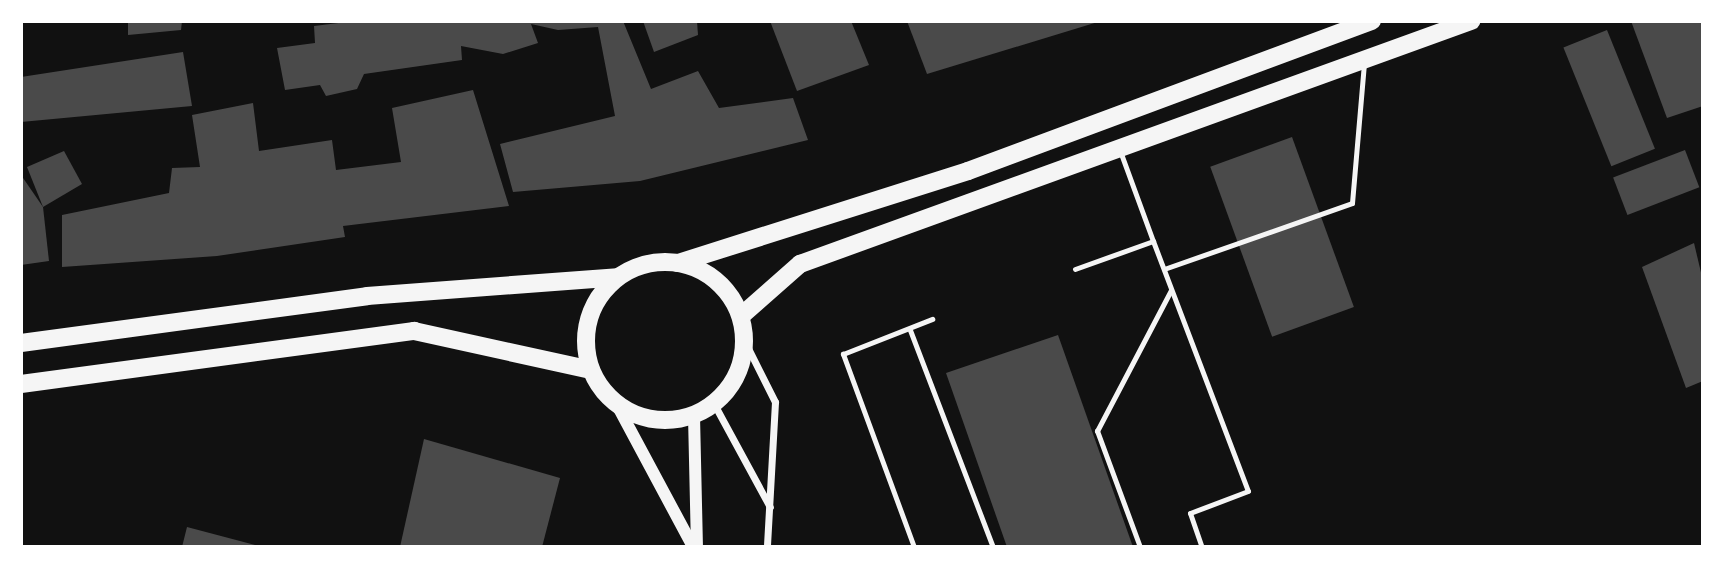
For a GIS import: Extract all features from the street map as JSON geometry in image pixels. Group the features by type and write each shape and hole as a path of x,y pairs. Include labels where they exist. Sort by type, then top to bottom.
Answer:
{"main road":[{"path":"21,343 367,296 617,277 636,267 678,263 968,171 1372,21"},
{"path":"741,316 800,264 1120,151 1471,21"},
{"path":"617,277 589,319 591,370 617,405 642,418 694,416 715,404 742,366 745,342 741,316 717,281 678,263"},
{"path":"21,384 414,331 591,370"}],"street":[{"path":"745,342 775,402 767,547"},
{"path":"715,404 770,508"},
{"path":"617,405 695,547"},
{"path":"694,416 695,547"}],"lane":[{"path":"1164,269 1352,203 1364,60"},
{"path":"1120,151 1248,491 1190,513 1202,547"},
{"path":"1075,269 1153,241"},
{"path":"1140,547 1097,431 1172,289"},
{"path":"914,547 843,354 911,330 932,319"},
{"path":"911,330 993,547"}],"building":[{"path":"128,21 182,21 181,30 128,35"},
{"path":"355,21 623,21 651,89 698,71 719,108 793,98 808,140 640,181 513,192 500,144 615,116 598,27 558,30 531,24 538,43 503,54 461,46 462,60 364,74 357,89 326,96 320,85 285,90 277,48 315,43 314,26"},
{"path":"643,21 697,21 698,35 654,52"},
{"path":"770,21 851,21 869,65 797,91"},
{"path":"907,21 1101,21 927,74"},
{"path":"1631,21 1703,21 1703,106 1667,118"},
{"path":"1607,30 1655,149 1611,166 1563,48"},
{"path":"183,52 192,106 21,122 21,77"},
{"path":"473,90 509,206 343,226 345,237 217,256 62,267 62,215 169,193 172,168 200,167 192,115 253,103 259,151 332,140 336,170 401,162 392,108"},
{"path":"1292,137 1354,307 1272,337 1210,167"},
{"path":"1685,150 1699,187 1627,215 1613,178"},
{"path":"64,151 82,184 43,207 27,167"},
{"path":"21,175 43,207 49,261 21,265"},
{"path":"1694,243 1703,281 1703,381 1686,388 1642,267"},
{"path":"1058,335 1133,547 1007,547 946,373"},
{"path":"424,439 560,478 542,547 400,547"},
{"path":"187,527 259,546 259,547 182,547"}]}
